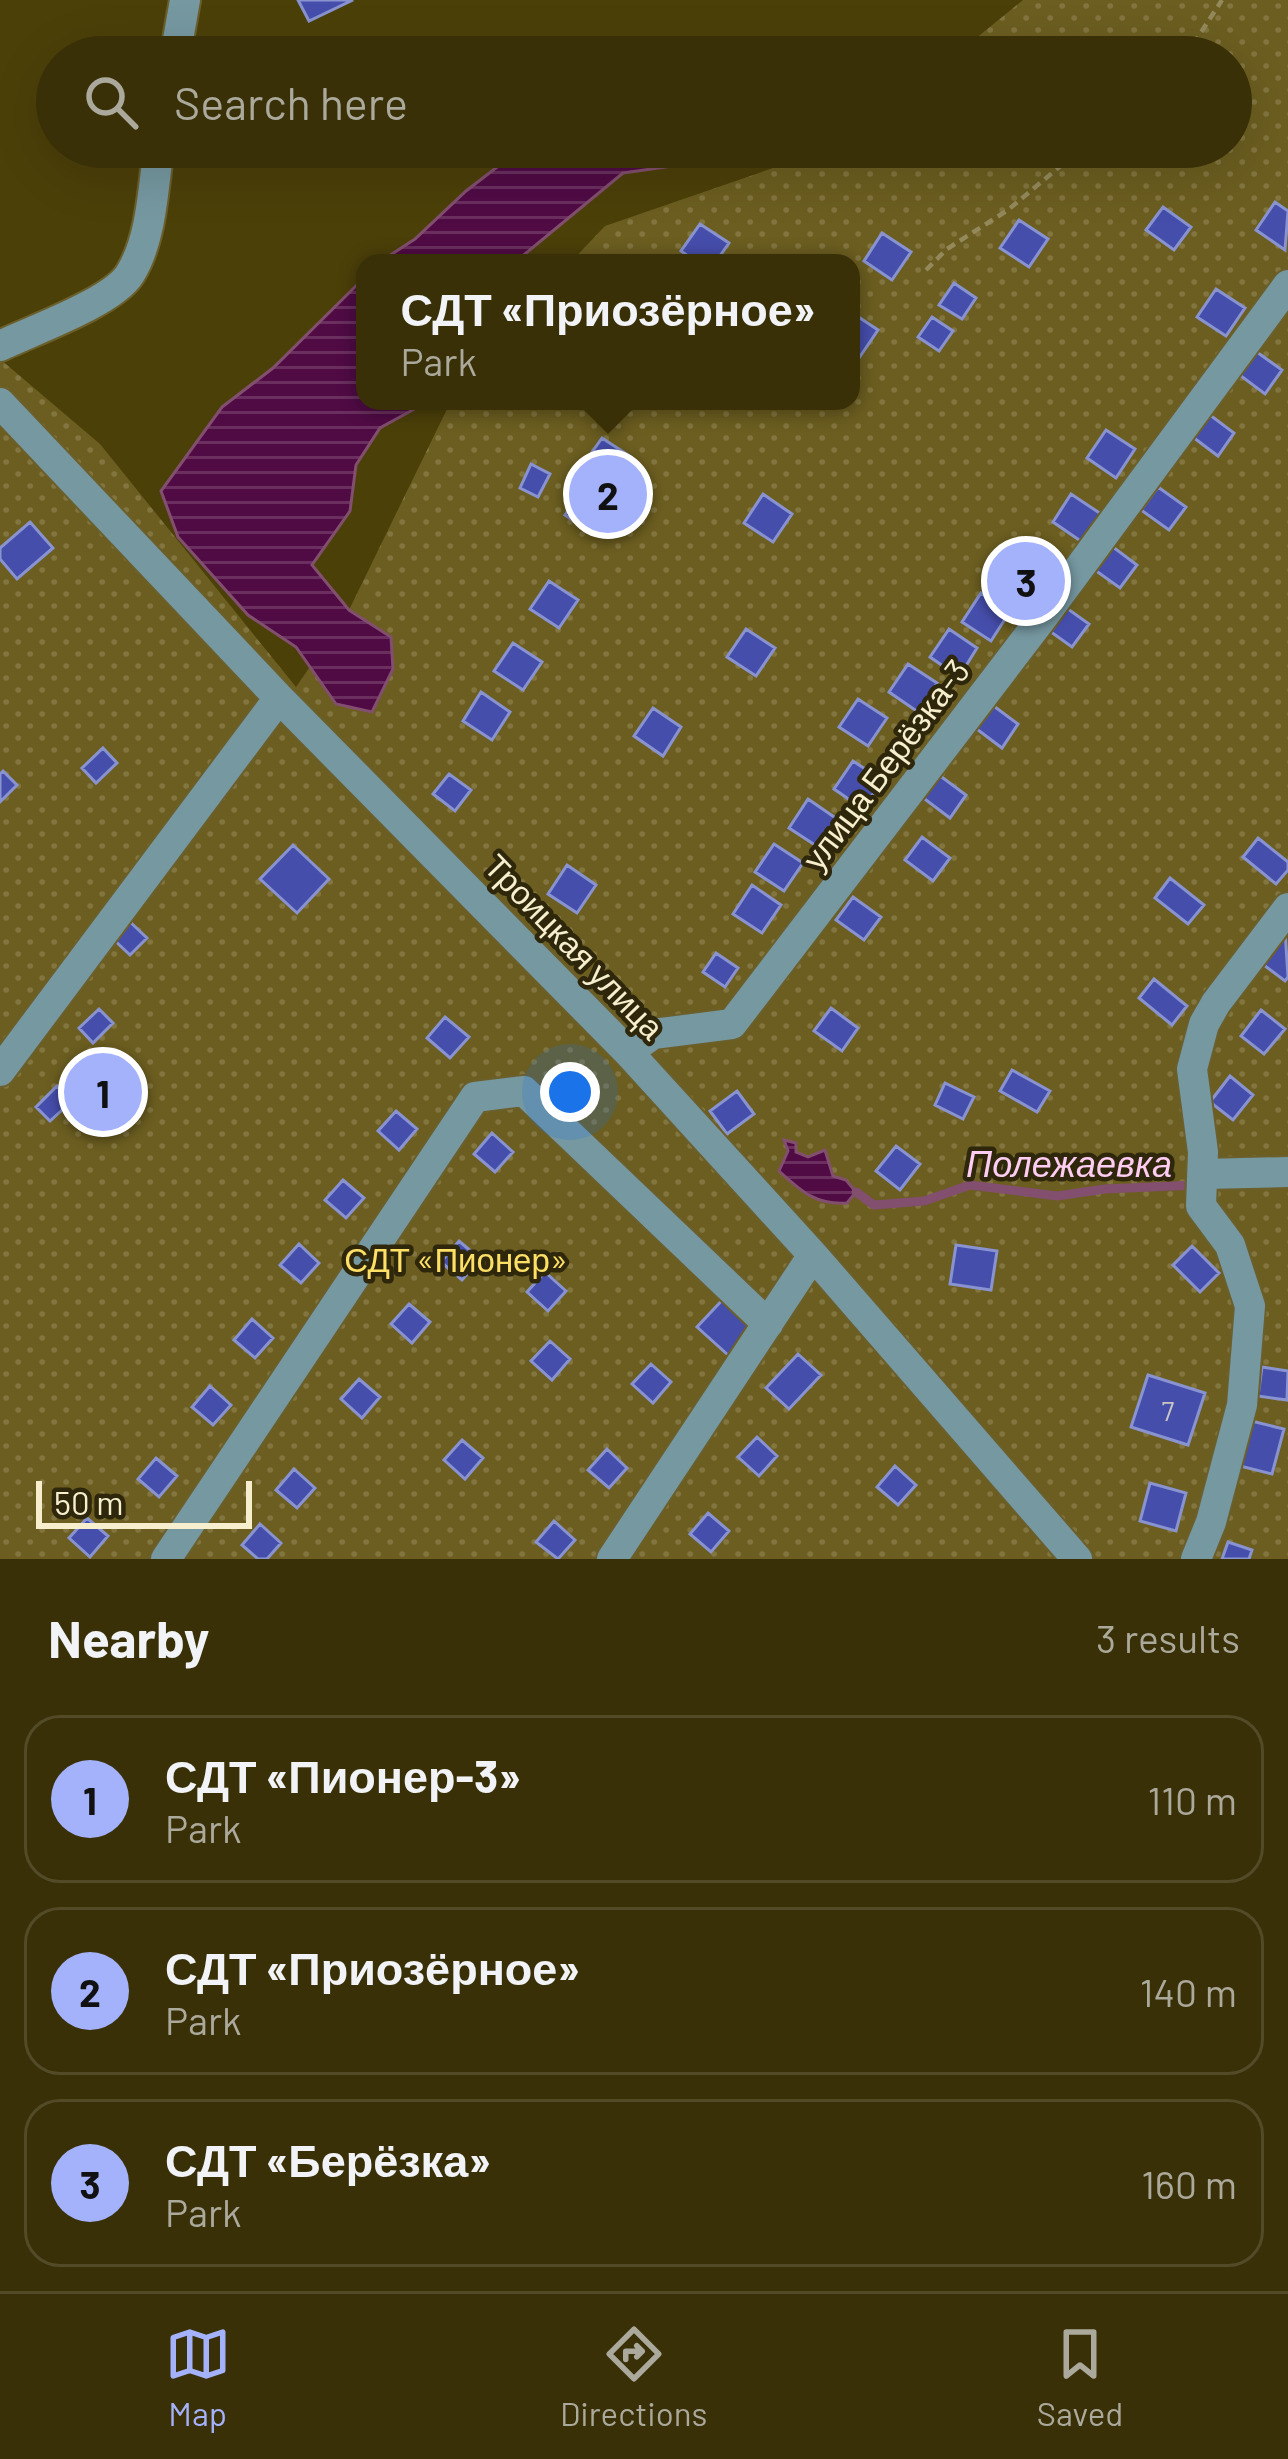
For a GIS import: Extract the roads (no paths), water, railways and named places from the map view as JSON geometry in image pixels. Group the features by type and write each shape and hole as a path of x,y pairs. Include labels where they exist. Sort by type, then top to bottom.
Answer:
{"street":[{"path":"178,36 184,0"},
{"path":"0,346 128,279 142,251 156,168"},
{"name":"улица Берёзка-3","path":"628,1052 653,1034 732,1024 1040,621 1288,285"},
{"name":"Троицкая улица","path":"0,404 279,698 628,1052 813,1255 1074,1558"},
{"path":"0,1071 279,698"},
{"path":"1196,1559 1211,1522 1242,1405 1250,1306 1230,1245 1201,1206 1203,1174 1192,1069 1195,1050 1216,1003 1288,908"},
{"path":"166,1559 475,1097 524,1091 768,1324"},
{"path":"1203,1174 1288,1172"},
{"path":"612,1559 813,1255"}],"waterway":[{"name":"Полежаевка","path":"856,1192 874,1205 924,1201 970,1185 1057,1196 1197,1185"}],"place":[{"name":"СДТ «Приозёрное»","path":"608,494"},
{"name":"СДТ «Берёзка»","path":"1026,581"},
{"name":"СДТ «Пионер-3»","path":"103,1092"}],"park label":[{"name":"СДТ «Пионер»","path":"456,1259"}]}
